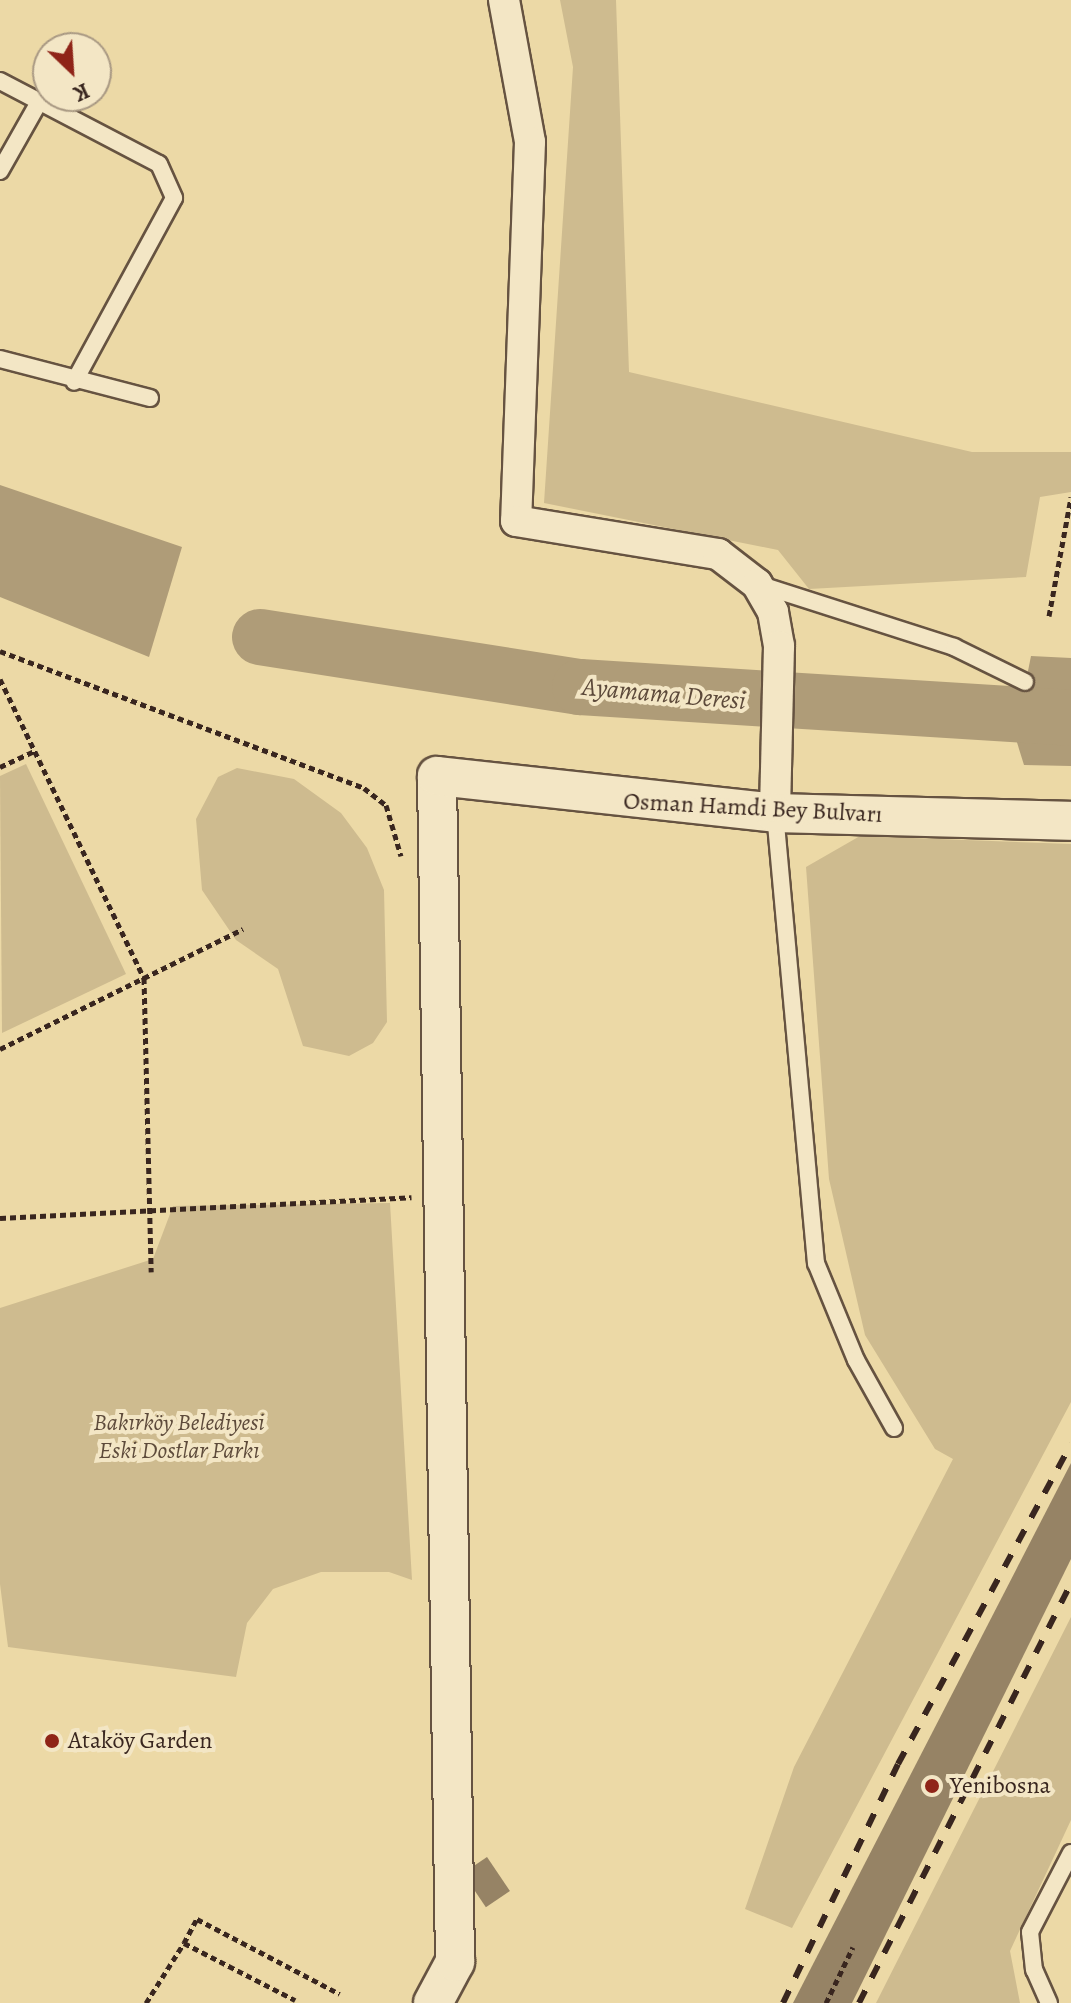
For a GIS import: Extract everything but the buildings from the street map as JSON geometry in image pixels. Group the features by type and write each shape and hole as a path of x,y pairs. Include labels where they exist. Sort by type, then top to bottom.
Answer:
{"street":[{"path":"504,0 530,142 516,521 718,554 757,584 773,612 779,646 776,797"},
{"name":"Osman Hamdi Bey Bulvarı","path":"433,2003 455,1962 437,776 776,797 1071,821"}],"lane":[{"path":"0,81 32,98"},
{"path":"0,171 33,112"},
{"path":"58,112 159,164 174,198 74,382"},
{"path":"0,359 74,382 150,398"},
{"path":"757,584 954,647 1025,682"},
{"path":"776,797 816,1263 856,1360 894,1428"},
{"path":"1049,2003 1034,1970 1030,1932 1071,1853"}],"path":[{"path":"1049,616 1071,497"},
{"path":"0,651 364,788"},
{"path":"0,679 144,978 151,1272"},
{"path":"0,767 34,751"},
{"path":"0,1049 243,929"},
{"path":"0,1218 412,1197"},
{"path":"146,2003 197,1919 340,1994"},
{"path":"184,1943 295,2000"},
{"path":"826,2003 853,1947"}],"green space":[{"path":"560,0 616,0 629,372 972,452 1071,452 1071,492 1040,497 1026,577 809,589 778,550 544,503 573,67"},
{"path":"26,764 126,974 2,1033 0,776"},
{"path":"237,768 294,779 341,813 367,848 384,890 387,1022 373,1043 349,1056 303,1046 278,969 236,940 202,890 196,819 218,777"},
{"path":"860,836 1071,844 1071,1402 792,1928 745,1909 794,1767 953,1459 935,1449 865,1335 829,1179 806,867"},
{"name":"Bakırköy Belediyesi Eski Dostlar Parkı","path":"390,1203 412,1580 389,1572 321,1572 273,1589 247,1623 236,1677 8,1647 0,1584 0,1308 153,1259 173,1206"},
{"path":"1071,1617 1071,1820 1010,1951 1020,2003 876,2003"}],"shaded area":[{"path":"0,485 182,547 149,657 0,597"},
{"path":"1031,656 1071,658 1071,766 1024,765 1015,736"}],"waterway":[{"name":"Ayamama Deresi","path":"260,637 580,687 1071,718"}],"railway":[{"path":"783,2003 898,1764 1071,1444"},
{"path":"859,2003 1071,1584"}],"place":[{"name":"Ataköy Garden","path":"52,1741"},
{"name":"Yenibosna","path":"932,1786"}]}
